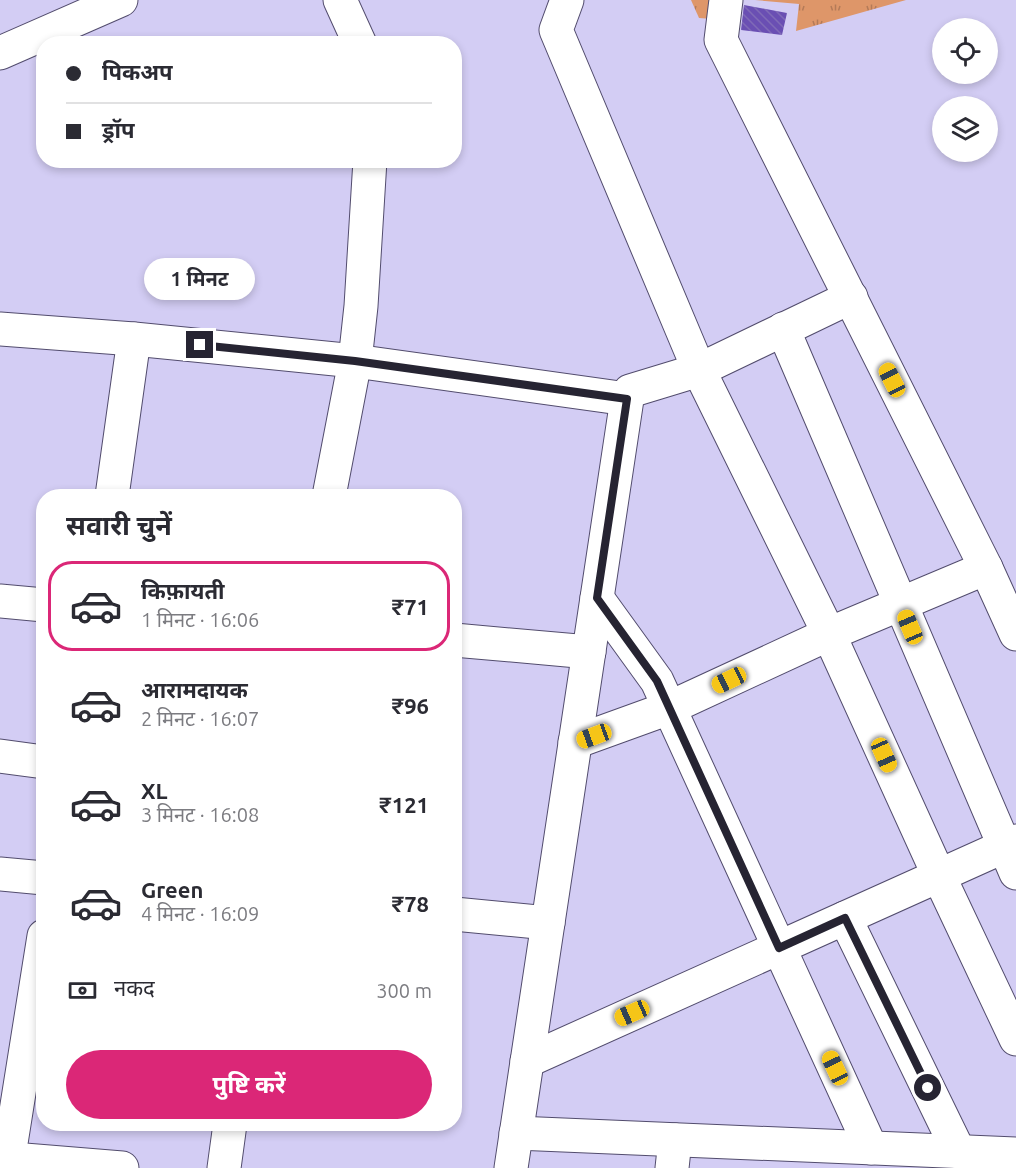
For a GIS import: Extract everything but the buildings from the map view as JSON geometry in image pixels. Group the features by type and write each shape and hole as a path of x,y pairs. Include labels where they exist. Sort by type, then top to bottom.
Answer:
{"street":[{"path":"39,36 121,0"},
{"path":"340,0 356,36"},
{"path":"567,0 556,30 699,370 829,634 1016,1039"},
{"path":"726,0 721,40 986,568 1016,634"},
{"path":"0,53 36,37"},
{"path":"330,489 355,361 361,306 370,168"},
{"path":"511,1168 630,390 699,370 851,297"},
{"path":"0,329 134,339 355,361 627,399"},
{"path":"527,1060 939,876 1012,853 901,605 783,329"},
{"path":"113,489 134,339"},
{"path":"575,742 669,708 829,634 986,568"},
{"path":"597,598 657,681 871,1148"},
{"path":"0,601 36,604"},
{"path":"462,641 589,652"},
{"path":"0,756 36,761"},
{"path":"0,874 36,877"},
{"path":"462,915 548,922"},
{"path":"845,918 959,1152"},
{"path":"36,982 5,1162 122,1168"},
{"path":"224,1168 230,1131"},
{"path":"516,1133 673,1154 871,1148 1016,1154"}],"green space":[{"path":"691,0 715,0 712,19 699,18"},
{"path":"755,0 906,0 796,31 799,4"}],"route":[{"path":"200,345 355,361 627,399 597,598 657,681 779,948 845,918 928,1088"}]}
